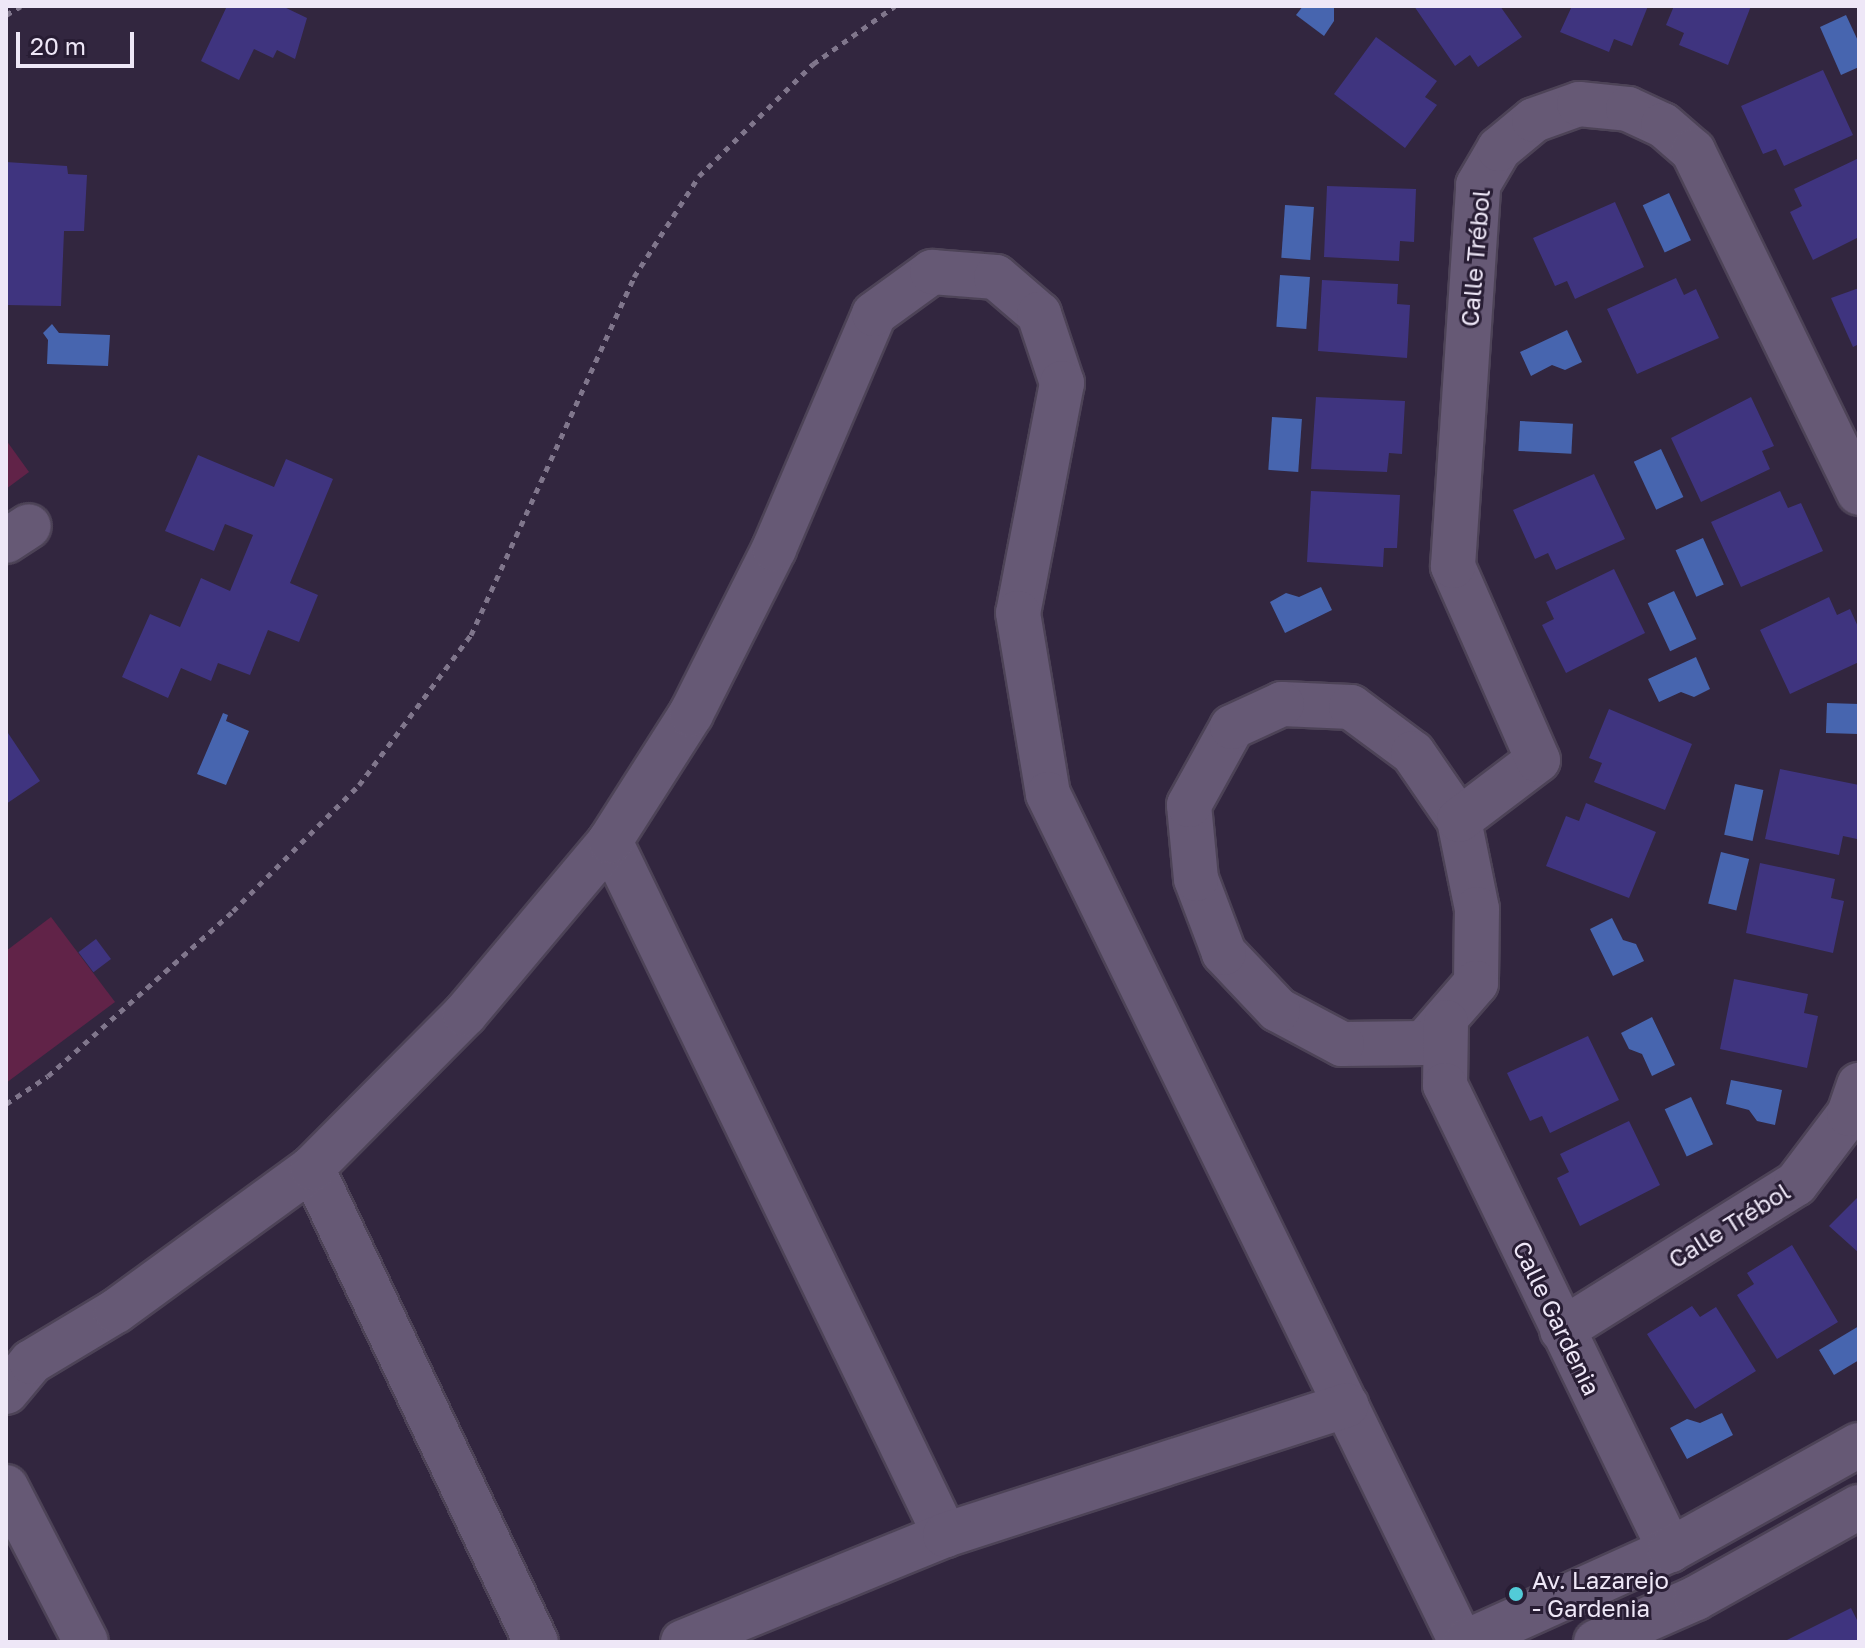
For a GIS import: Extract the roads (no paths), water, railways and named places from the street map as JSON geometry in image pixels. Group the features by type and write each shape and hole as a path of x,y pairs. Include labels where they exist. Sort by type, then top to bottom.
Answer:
{"street":[{"name":"Calle Trébol","path":"1459,820 1538,760 1453,566 1478,185 1499,149 1534,120 1579,104 1628,109 1663,125 1693,151 1859,493"},
{"path":"6,1392 31,1362 116,1311 312,1168 465,1014 610,841 691,714 774,549 874,314 932,272 996,277 1039,314 1062,383 1018,613 1048,794 1464,1642 1670,1550 1859,1447"},
{"path":"1282,704 1351,707 1413,753 1459,820 1477,909 1476,983 1446,1022 1424,1043 1384,1046 1342,1044 1278,1010 1224,953 1196,879 1189,805 1232,727 1282,704"},
{"path":"610,841 945,1535"},
{"name":"Calle Gardenia","path":"1446,1022 1445,1085 1670,1550"},
{"path":"1384,1046 1445,1085"},
{"name":"Calle Trébol","path":"1562,1330 1796,1184 1849,1114 1859,1085"},
{"path":"312,1168 536,1642"},
{"path":"683,1642 945,1535 1347,1405"},
{"path":"6,1487 86,1642"},
{"path":"1596,1642 1696,1598 1859,1507"}],"water":[{"path":"1303,6 1334,6 1334,21 1324,36 1296,15"},
{"path":"1846,15 1859,43 1859,67 1841,75 1820,27"},
{"path":"1669,193 1691,240 1665,252 1643,205"},
{"path":"1285,205 1314,207 1310,260 1281,258"},
{"path":"1280,275 1310,277 1306,329 1276,327"},
{"path":"52,324 59,333 110,335 108,366 47,364 48,340 43,333"},
{"path":"1567,330 1582,362 1565,370 1552,365 1531,376 1520,352"},
{"path":"1272,417 1302,419 1298,472 1268,470"},
{"path":"1520,421 1573,424 1571,454 1518,451"},
{"path":"1661,449 1683,497 1656,510 1634,462"},
{"path":"1703,538 1724,585 1696,597 1676,550"},
{"path":"1321,587 1332,610 1285,633 1270,602 1286,593 1299,597"},
{"path":"1674,591 1696,639 1670,651 1648,603"},
{"path":"1696,657 1710,689 1694,697 1681,692 1659,702 1648,679"},
{"path":"1827,703 1859,704 1858,734 1826,733"},
{"path":"223,713 228,715 226,721 249,731 226,785 197,774"},
{"path":"1735,784 1763,790 1753,841 1724,835"},
{"path":"1721,852 1749,859 1736,910 1708,903"},
{"path":"1612,918 1623,940 1636,944 1644,961 1613,976 1590,929"},
{"path":"1652,1017 1675,1065 1652,1076 1642,1054 1629,1049 1621,1033"},
{"path":"1731,1080 1782,1090 1775,1125 1757,1121 1749,1110 1726,1104"},
{"path":"1691,1097 1713,1144 1687,1156 1665,1109"},
{"path":"1859,1326 1859,1360 1834,1375 1819,1350"},
{"path":"1722,1413 1733,1435 1687,1459 1670,1428 1687,1419 1700,1423"}],"place":[{"name":"Av. Lazarejo - Gardenia","path":"1516,1594"}]}
